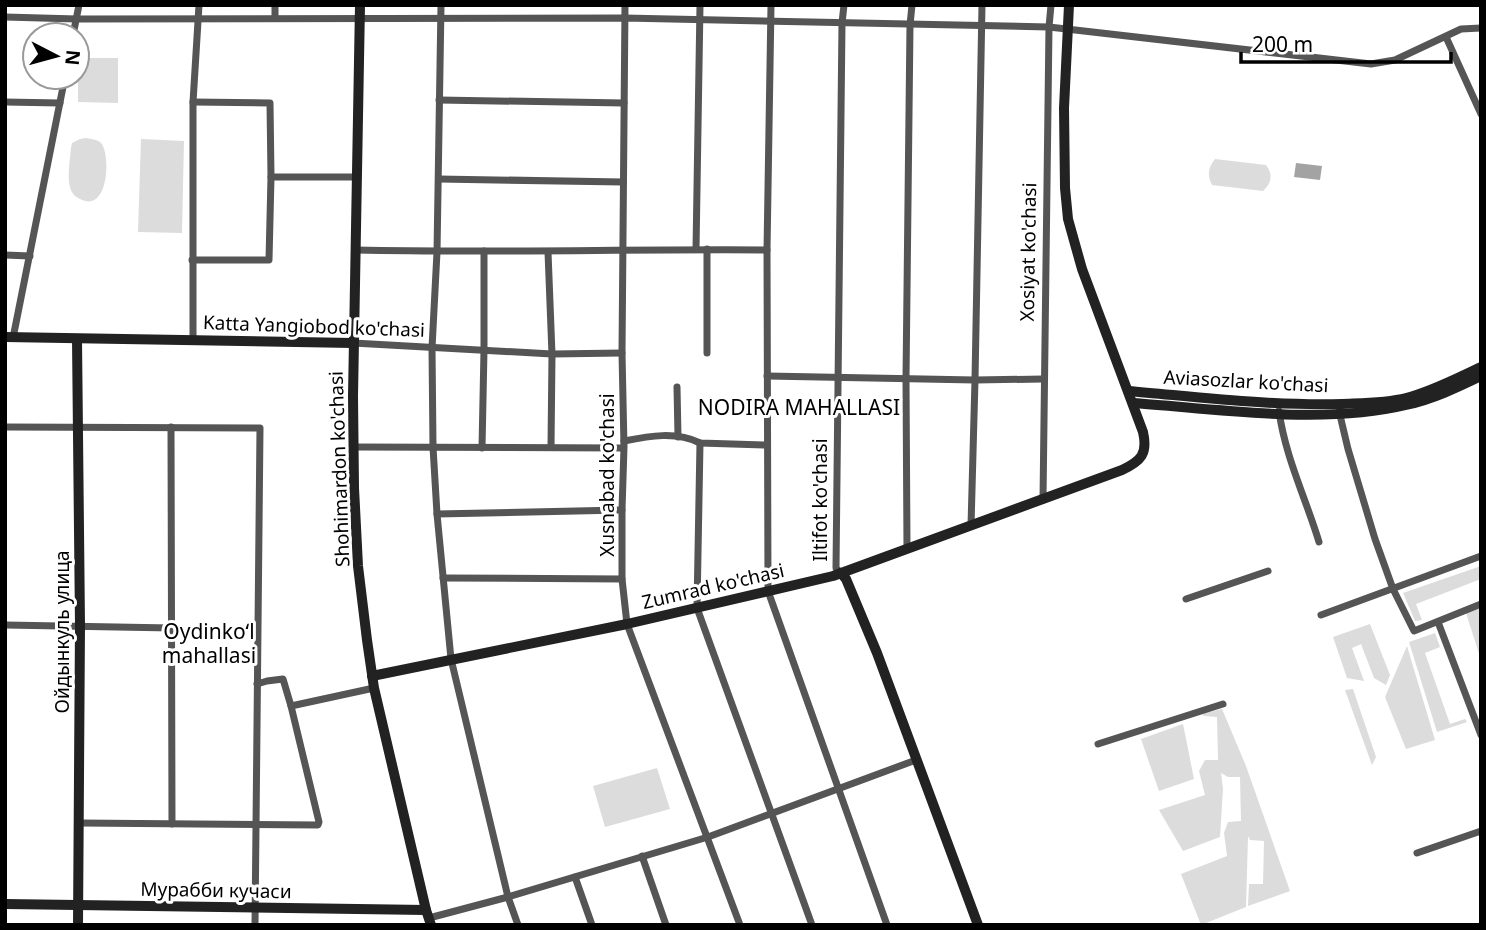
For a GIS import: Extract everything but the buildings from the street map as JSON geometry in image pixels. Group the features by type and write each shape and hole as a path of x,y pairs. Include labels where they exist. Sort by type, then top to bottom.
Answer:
{"street":[{"path":"77,19 79,5"},
{"path":"192,340 193,102 199,5"},
{"path":"275,5 275,18"},
{"name":"Shohimardon ko'chasi","path":"360,5 353,343 353,447 358,566 374,688 429,918"},
{"path":"441,5 439,179 432,348 437,514 451,659 508,897 518,925"},
{"name":"Xusnabad ko'chasi","path":"625,5 621,510 622,579 627,624 740,925"},
{"path":"696,249 699,5"},
{"path":"771,5 766,445 768,591 887,925"},
{"name":"Iltifot ko'chasi","path":"844,5 836,568 846,579 877,653 978,925"},
{"path":"907,550 906,379 912,5"},
{"path":"971,526 982,5"},
{"name":"Xosiyat ko'chasi","path":"1043,499 1051,5"},
{"name":"Xosiyat ko'chasi","path":"1069,5 1064,108 1068,219 1082,269 1128,391"},
{"path":"5,17 624,18 1049,27 1371,64 1395,60 1461,29 1481,28"},
{"path":"1446,37 1481,114"},
{"path":"9,337 30,256 62,91"},
{"path":"439,100 624,103"},
{"path":"5,102 60,103"},
{"path":"192,260 269,260 271,177 270,103 193,102"},
{"path":"271,177 356,177"},
{"path":"439,179 623,181"},
{"path":"707,249 707,353"},
{"path":"356,250 767,250"},
{"path":"482,448 484,251"},
{"path":"548,252 552,354 551,447"},
{"path":"5,255 30,256"},
{"name":"Katta Yangiobod ko'chasi","path":"9,337 353,343 552,354 622,353"},
{"name":"Ойдынкуль улица","path":"78,339 78,925"},
{"name":"Aviasozlar ko'chasi","path":"1339,409 1406,398 1481,367"},
{"path":"767,376 1043,379"},
{"name":"Aviasozlar ko'chasi","path":"1133,403 1280,409 1395,408 1420,402 1481,376"},
{"path":"677,387 678,437"},
{"name":"Zumrad ko'chasi","path":"372,676 627,624 841,573 1122,470 1138,461 1143,452 1144,441 1128,391"},
{"name":"Aviasozlar ko'chasi","path":"1128,391 1280,409"},
{"path":"1280,409 1294,469 1319,542"},
{"path":"1339,409 1371,525 1393,589 1414,631 1481,604"},
{"path":"5,427 260,428 255,925"},
{"path":"171,427 172,824"},
{"path":"353,447 551,447 623,444 655,436 691,439 700,443 766,445"},
{"path":"700,443 696,608 812,925"},
{"path":"437,514 621,510"},
{"path":"1321,615 1481,556"},
{"path":"1186,599 1268,571"},
{"path":"443,578 622,579"},
{"path":"1438,622 1481,735"},
{"path":"5,625 172,628"},
{"path":"79,823 319,824 282,678 257,684"},
{"path":"291,706 374,688"},
{"path":"1098,744 1223,704"},
{"path":"429,918 708,837 916,760"},
{"path":"1417,853 1481,831"},
{"path":"642,856 666,925"},
{"path":"575,877 592,925"},
{"name":"Мурабби кучаси","path":"5,904 255,908 429,918"}],"shaded area":[{"path":"91,58 118,58 118,103 78,102 78,91 91,91"},
{"path":"86,138 101,143 106,158 102,191 97,198 90,201 80,199 74,194 69,178 72,143"},
{"path":"141,139 184,141 182,233 138,232"},
{"path":"1215,159 1266,165 1271,175 1270,182 1263,191 1212,185 1209,172"},
{"path":"1296,163 1322,166 1320,180 1294,177"},
{"path":"1481,566 1481,579 1416,604 1422,620 1415,621 1403,593"},
{"path":"1481,608 1481,660 1466,613"},
{"path":"1370,624 1390,675 1386,685 1374,678 1361,644 1352,648 1364,681 1347,678 1333,637"},
{"path":"1435,633 1440,647 1425,653 1450,724 1465,719 1467,722 1437,732 1409,642"},
{"path":"1407,646 1435,740 1406,749 1385,697"},
{"path":"1353,689 1376,757 1372,765 1345,690"},
{"path":"1222,709 1246,766 1290,891 1248,906 1249,884 1263,884 1264,841 1250,840 1248,836 1246,907 1201,925 1181,874 1227,856 1224,833 1228,822 1241,821 1240,777 1228,777 1221,773 1223,789 1220,837 1183,851 1159,810 1205,795 1199,771 1205,760 1218,760 1217,717 1202,714"},
{"path":"1183,724 1194,779 1159,791 1141,739"},
{"path":"657,768 670,809 605,827 593,786"}],"district":[{"name":"NODIRA MAHALLASI","path":"799,408"},
{"name":"Oydinkoʻl mahallasi","path":"209,644"}]}
